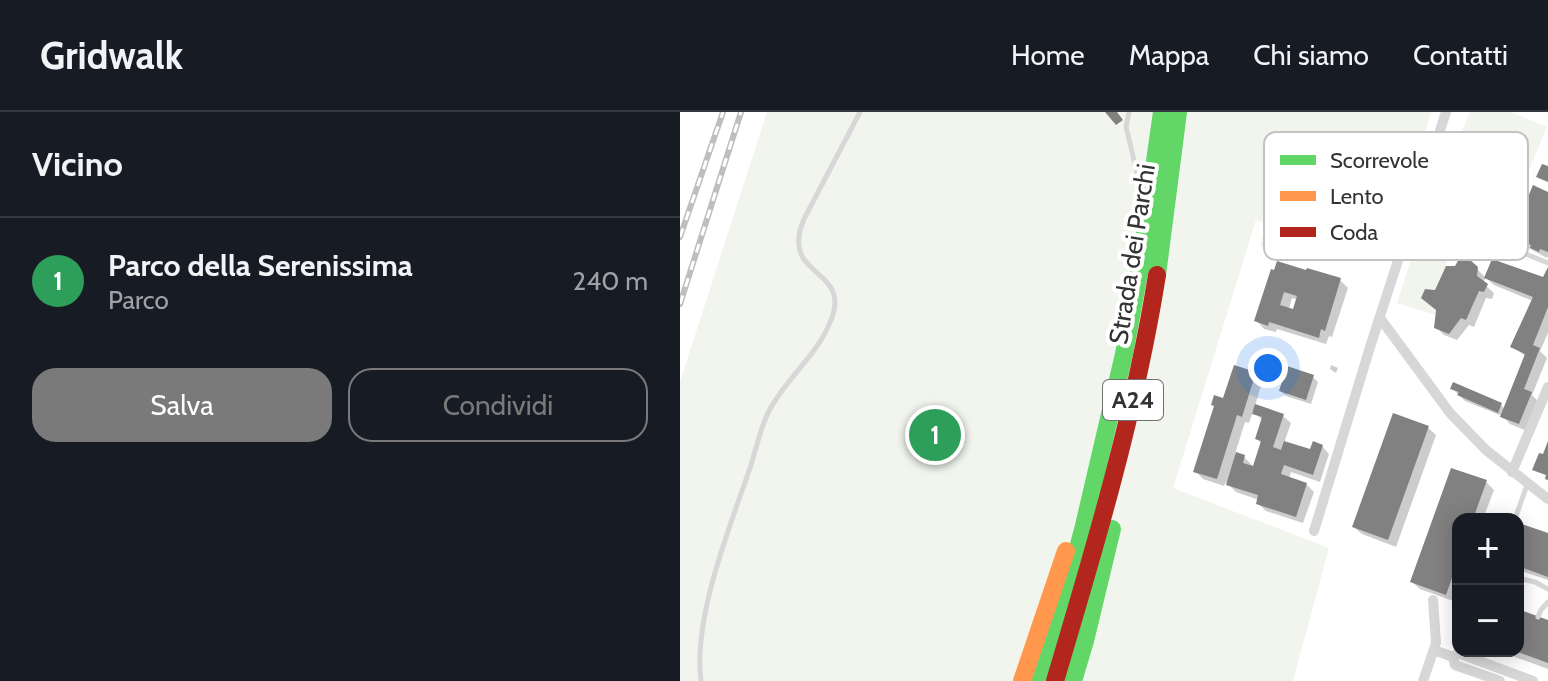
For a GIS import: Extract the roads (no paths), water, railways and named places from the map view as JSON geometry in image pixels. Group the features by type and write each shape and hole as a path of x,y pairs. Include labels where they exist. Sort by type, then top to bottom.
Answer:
{"highway":[{"name":"Strada dei Parchi","path":"1039,681 1083,530 1124,354 1162,112"},
{"name":"Strada dei Parchi","path":"1055,681 1105,515 1141,364 1161,245 1178,112"},
{"path":"1073,681 1124,478 1141,364"},
{"path":"1022,681 1105,435"}],"street":[{"path":"1440,132 1446,112"},
{"path":"1314,531 1399,260"},
{"path":"1380,318 1450,413 1486,450 1548,499"},
{"path":"1512,472 1548,387"},
{"path":"1423,681 1436,639 1433,600"},
{"path":"1434,650 1452,657"},
{"path":"1453,657 1455,665 1500,681"},
{"path":"1469,657 1533,681"}],"lane":[{"path":"701,681 698,663 703,621 768,413 823,337 832,319 836,304 834,291 802,258 799,235 804,219 860,112"},
{"path":"1129,112 1126,127 1139,181 1140,267"},
{"path":"1528,255 1548,263"},
{"path":"1517,513 1528,484"},
{"path":"1524,579 1548,589"},
{"path":"1538,617 1548,602"}],"railway":[{"path":"680,237 723,112"},
{"path":"680,304 741,112"}],"place":[{"name":"Parco della Serenissima","path":"935,435"}]}
